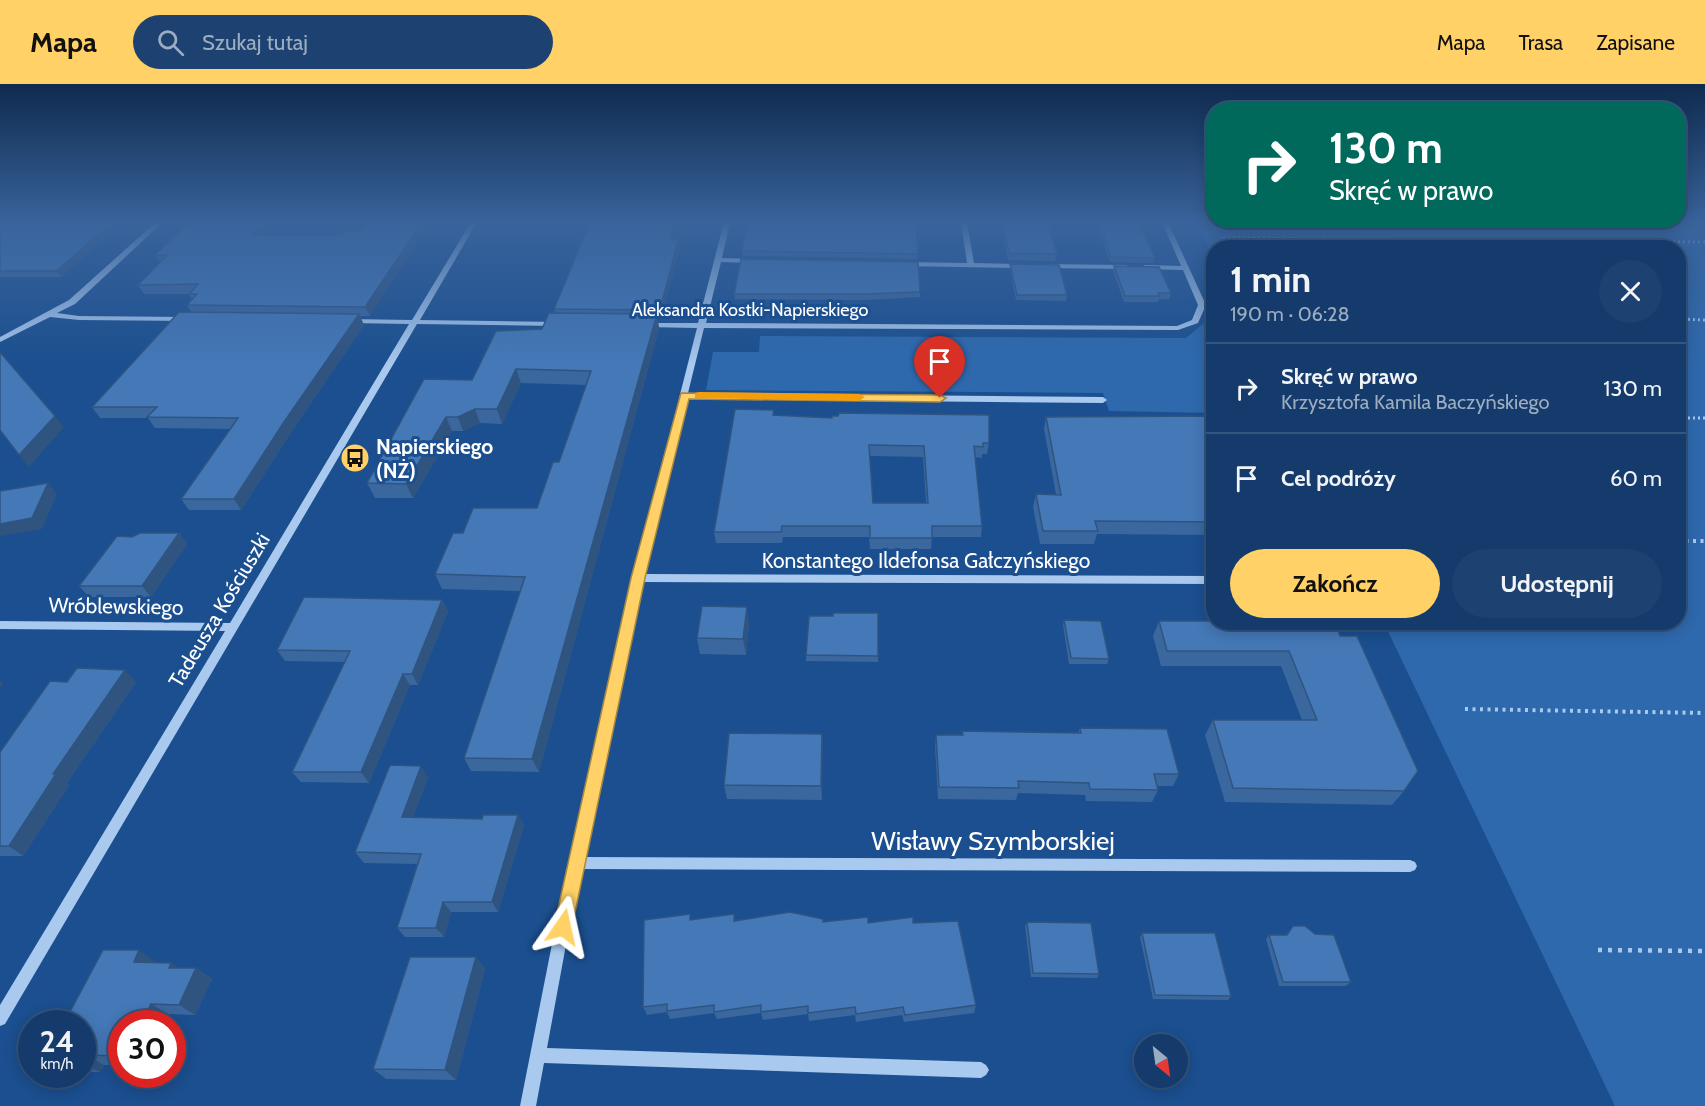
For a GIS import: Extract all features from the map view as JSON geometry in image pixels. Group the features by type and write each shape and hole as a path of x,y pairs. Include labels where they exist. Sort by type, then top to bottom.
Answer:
{"street":[{"path":"0,340 52,315 86,291 109,270"},
{"name":"Tadeusza Kościuszki","path":"0,1019 445,270"},
{"path":"528,1106 575,863 638,578 715,270"},
{"name":"Aleksandra Kostki-Napierskiego","path":"640,324 1178,328 1194,321 1202,305 1184,270"},
{"path":"52,315 79,318 199,320"},
{"path":"342,321 569,324"},
{"path":"685,396 1103,400"},
{"name":"Konstantego Ildefonsa Gałczyńskiego","path":"638,578 1206,580"},
{"name":"Wróblewskiego","path":"0,625 231,627"},
{"name":"Wisławy Szymborskiej","path":"575,863 1410,866"},
{"path":"538,1055 981,1070"}],"path":[{"path":"1686,320 1705,320"},
{"path":"1686,417 1705,418"},
{"path":"1686,541 1705,541"},
{"path":"1465,709 1705,713"},
{"path":"1598,950 1705,951"}],"shaded area":[{"path":"1686,270 1705,270 1705,1106 1615,1106 1387,630 1686,630"},
{"path":"1206,321 1206,413 1109,411 1103,393 706,390 713,352 759,352 760,336 1186,338"}],"building":[{"path":"0,270 58,270 56,271"},
{"path":"153,270 390,270 365,307 187,305 197,294 189,294 198,284 138,285"},
{"path":"570,270 670,270 660,310 554,309"},
{"path":"739,270 919,270 920,292 734,294"},
{"path":"1011,270 1060,270 1067,295 1017,295"},
{"path":"1115,270 1160,270 1171,293 1158,293 1159,296 1125,296"},
{"path":"179,312 359,314 234,499 181,499 238,418 147,417 157,407 92,407"},
{"path":"549,313 657,314 532,759 464,758 525,577 435,574 453,533 463,533 473,508 537,508 553,462 559,462 591,371 516,369 497,409 475,409 458,417 446,417 406,484 367,483 424,379 472,380 496,331 542,329"},
{"path":"0,352 55,416 19,455 0,430"},
{"path":"735,409 774,410 773,415 832,418 832,416 838,416 839,413 989,415 989,443 983,443 983,447 974,446 982,526 932,526 932,538 870,538 870,526 782,526 781,532 714,532","holes":["869,445 924,446 928,503 873,503"]},
{"path":"1206,416 1206,522 1095,521 1098,531 1043,531 1036,494 1061,495 1046,417"},
{"path":"48,483 32,518 0,524 0,491"},
{"path":"140,533 179,533 142,586 79,586 117,536 132,537"},
{"path":"304,597 442,600 412,674 403,674 361,772 292,772 350,651 277,650"},
{"path":"702,606 747,607 743,639 697,638"},
{"path":"833,613 878,613 878,656 806,655 809,616 833,616"},
{"path":"1064,620 1101,621 1109,659 1071,658"},
{"path":"1159,621 1206,621 1206,630 1338,630 1340,636 1357,636 1418,771 1404,791 1233,788 1213,720 1317,720 1289,651 1167,651"},
{"path":"77,668 125,670 53,774 56,774 9,846 0,846 0,752 50,681 67,682"},
{"path":"1080,728 1167,729 1179,774 1154,774 1158,790 1090,789 1089,783 1018,781 1019,788 939,787 936,735 963,735 962,731 1081,733"},
{"path":"729,733 822,734 821,786 724,785"},
{"path":"390,765 421,766 402,817 482,819 483,815 518,815 492,902 443,902 436,928 397,928 421,854 355,852"},
{"path":"790,912 823,919 823,922 868,917 868,923 913,917 913,923 958,921 976,1005 905,1015 903,1007 856,1014 855,1007 808,1013 808,1006 761,1012 761,1005 714,1012 714,1005 667,1011 667,1004 643,1007 644,920 690,914 690,920 734,914 734,921"},
{"path":"1027,922 1091,923 1099,974 1033,973"},
{"path":"1293,926 1305,926 1315,934 1334,935 1351,982 1283,982 1269,935 1287,935"},
{"path":"1142,933 1215,933 1231,996 1155,995"},
{"path":"103,950 139,950 134,962 171,963 169,968 196,968 179,1005 151,1004 148,1010 108,1010 108,1056 96,1055 96,1010 71,1010"},
{"path":"410,957 476,957 445,1070 373,1069"}],"slow traffic":[{"path":"699,396 859,397"}],"place":[{"name":"Napierskiego (NŻ)","path":"355,458"}],"route":[{"path":"563,927 638,578 685,396 940,398"}]}
